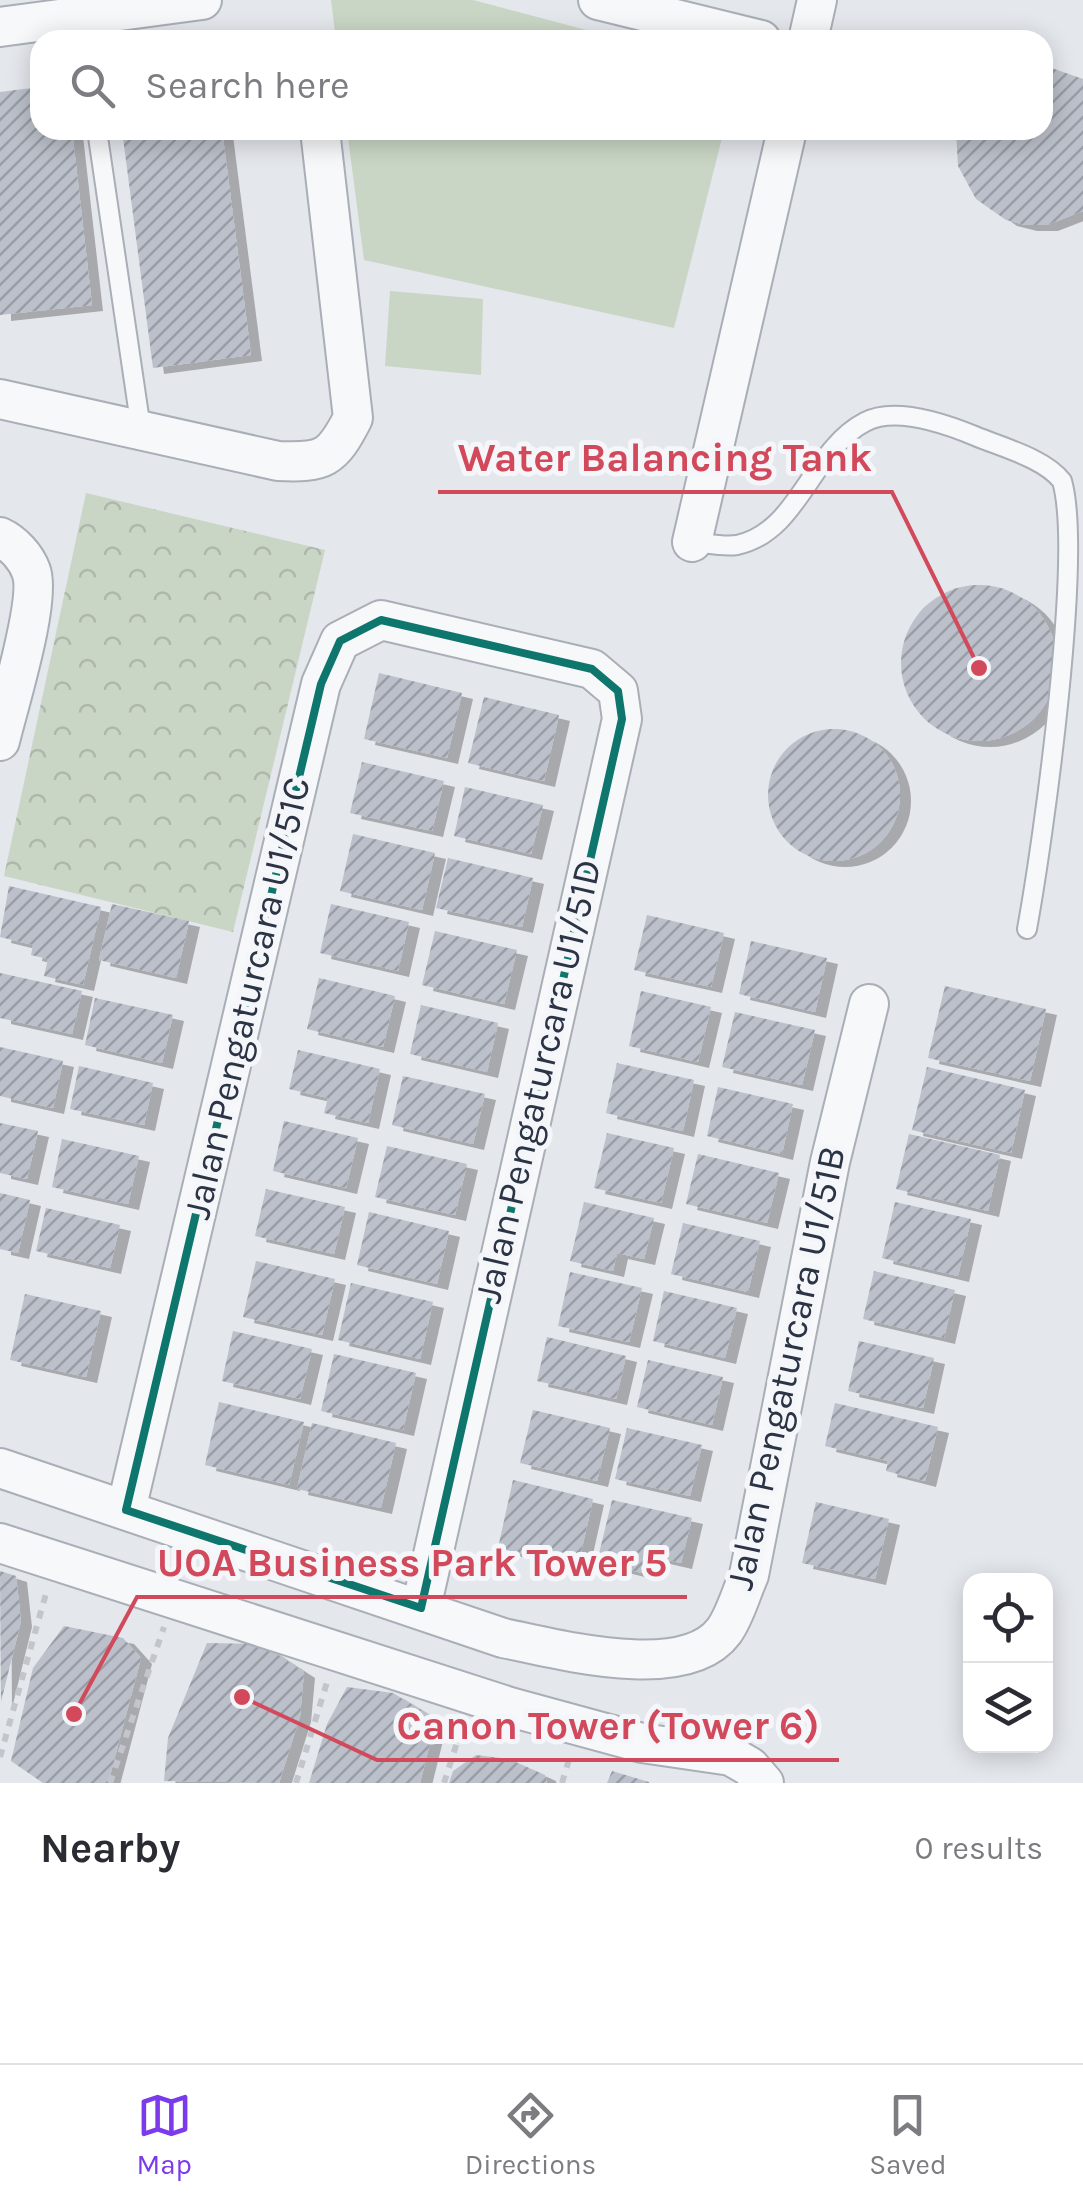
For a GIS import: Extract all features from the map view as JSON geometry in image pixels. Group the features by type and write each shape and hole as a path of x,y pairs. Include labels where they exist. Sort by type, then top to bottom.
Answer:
{"street":[{"path":"0,27 82,30 202,0"},
{"path":"598,0 720,30"},
{"path":"810,30 818,0"},
{"path":"0,399 278,461 310,462 336,452 353,418 321,140"},
{"path":"692,542 785,140"},
{"path":"0,537 12,543 32,571 34,596 0,741"},
{"name":"Jalan Pengaturcara U1/51C","path":"126,1510 321,684 340,641 381,620 489,645"},
{"name":"Jalan Pengaturcara U1/51D","path":"421,1608 622,719 618,691 592,669 489,645"},
{"name":"Jalan Pengaturcara U1/51B","path":"0,1468 504,1638 589,1655 675,1661 723,1634 749,1575 830,1162 869,1004"},
{"path":"0,1543 470,1694 642,1743 731,1756 750,1767 764,1783"}],"lane":[{"path":"98,140 140,429"},
{"path":"692,542 740,544 782,521 841,436 886,415 965,432 1060,477 1075,502 1079,524 1081,637 1027,929"}],"path":[{"path":"0,1757 51,1576"},
{"path":"110,1783 173,1597"},
{"path":"296,1783 336,1650"},
{"path":"444,1783 470,1694"}],"highlighted area":[{"path":"381,620 592,669 618,691 622,719 421,1608 126,1510 321,684 340,641"}],"green space":[{"path":"331,0 473,0 586,30 335,30"},
{"path":"348,140 721,140 674,328 364,260"},
{"path":"390,291 483,299 481,375 385,366"},
{"path":"86,493 325,550 233,932 4,876"}],"building":[{"path":"1053,68 1083,79 1083,211 1047,225 1006,220 976,199 958,166 957,140 1053,140"},
{"path":"30,88 30,140 73,140 92,305 0,315 0,92"},
{"path":"123,140 223,140 251,355 153,368"},
{"path":"979,585 1009,591 1034,608 1051,633 1057,663 1051,693 1034,718 1009,735 979,741 949,735 924,718 907,693 901,663 907,633 924,608 949,591"},
{"path":"379,673 462,693 447,758 364,739"},
{"path":"484,697 559,715 544,781 468,763"},
{"path":"834,729 859,734 880,749 895,770 900,795 895,820 880,841 859,856 834,861 809,856 788,841 773,820 768,795 773,770 788,749 809,734"},
{"path":"362,762 444,781 432,831 350,813"},
{"path":"465,787 543,805 531,854 454,836"},
{"path":"353,834 435,853 422,910 340,891"},
{"path":"448,858 533,878 522,927 436,908"},
{"path":"9,886 101,907 83,985 44,976 48,959 31,955 33,945 0,937"},
{"path":"112,904 189,921 176,978 99,960"},
{"path":"331,904 409,922 398,971 320,953"},
{"path":"647,915 724,933 711,987 634,970"},
{"path":"435,931 517,950 504,1004 422,985"},
{"path":"751,941 827,958 815,1012 739,994"},
{"path":"0,973 82,991 72,1034 0,1018"},
{"path":"319,978 395,996 383,1047 307,1029"},
{"path":"945,986 1046,1009 1030,1081 928,1058"},
{"path":"641,991 711,1007 698,1062 629,1046"},
{"path":"95,998 173,1015 162,1063 85,1045"},
{"path":"421,1005 498,1023 487,1072 410,1054"},
{"path":"735,1012 815,1030 802,1085 722,1067"},
{"path":"0,1047 63,1061 53,1108 0,1096"},
{"path":"298,1050 380,1069 368,1123 324,1113 328,1098 289,1089"},
{"path":"617,1063 694,1080 683,1131 606,1113"},
{"path":"79,1066 153,1083 144,1125 70,1109"},
{"path":"927,1067 1025,1090 1011,1153 912,1130"},
{"path":"403,1076 485,1094 473,1144 392,1125"},
{"path":"718,1087 793,1104 782,1154 707,1136"},
{"path":"284,1121 358,1138 346,1188 273,1171"},
{"path":"0,1123 38,1131 27,1179 0,1173"},
{"path":"607,1133 674,1148 661,1203 594,1188"},
{"path":"909,1134 1000,1155 988,1211 896,1189"},
{"path":"62,1139 139,1156 128,1204 52,1187"},
{"path":"387,1146 467,1164 455,1215 375,1197"},
{"path":"698,1154 779,1173 767,1223 686,1204"},
{"path":"266,1189 345,1207 334,1254 255,1236"},
{"path":"0,1193 30,1200 18,1253 0,1249"},
{"path":"584,1202 654,1218 644,1259 617,1253 613,1271 570,1261"},
{"path":"895,1202 971,1219 958,1276 882,1258"},
{"path":"46,1208 120,1225 110,1268 36,1251"},
{"path":"369,1212 449,1231 437,1284 357,1265"},
{"path":"683,1223 760,1241 748,1292 671,1274"},
{"path":"256,1261 335,1279 322,1335 243,1317"},
{"path":"874,1271 955,1290 944,1338 863,1319"},
{"path":"570,1272 642,1288 629,1342 558,1326"},
{"path":"351,1283 433,1302 420,1359 338,1340"},
{"path":"664,1291 737,1308 725,1358 653,1341"},
{"path":"25,1294 101,1311 86,1377 10,1360"},
{"path":"233,1331 312,1349 300,1399 222,1381"},
{"path":"547,1337 626,1356 616,1399 537,1381"},
{"path":"859,1341 934,1358 923,1408 848,1391"},
{"path":"334,1354 416,1373 403,1430 321,1411"},
{"path":"648,1360 723,1377 712,1425 637,1407"},
{"path":"219,1402 304,1422 289,1485 205,1465"},
{"path":"835,1403 938,1427 925,1481 886,1471 888,1461 825,1446"},
{"path":"533,1410 610,1428 597,1481 520,1463"},
{"path":"312,1423 396,1443 381,1508 297,1489"},
{"path":"627,1428 702,1445 690,1496 615,1479"},
{"path":"513,1480 593,1499 578,1566 498,1548"},
{"path":"612,1500 692,1518 681,1563 646,1555 642,1573 597,1562"},
{"path":"816,1502 889,1519 875,1579 802,1563"},
{"path":"0,1571 16,1576 21,1621 1,1702"},
{"path":"64,1626 123,1638 141,1658 108,1783 43,1783 11,1761 33,1668"},
{"path":"207,1643 261,1644 304,1672 300,1716 279,1783 164,1781 168,1738"},
{"path":"347,1687 393,1693 436,1719 420,1783 309,1783 327,1724"},
{"path":"476,1755 509,1759 545,1775 547,1783 449,1783 453,1771"},
{"path":"612,1771 649,1782 649,1783 607,1783"}],"place":[{"name":"Water Balancing Tank","path":"979,668"},
{"name":"Canon Tower (Tower 6)","path":"242,1697"},
{"name":"UOA Business Park Tower 5","path":"74,1714"}]}
